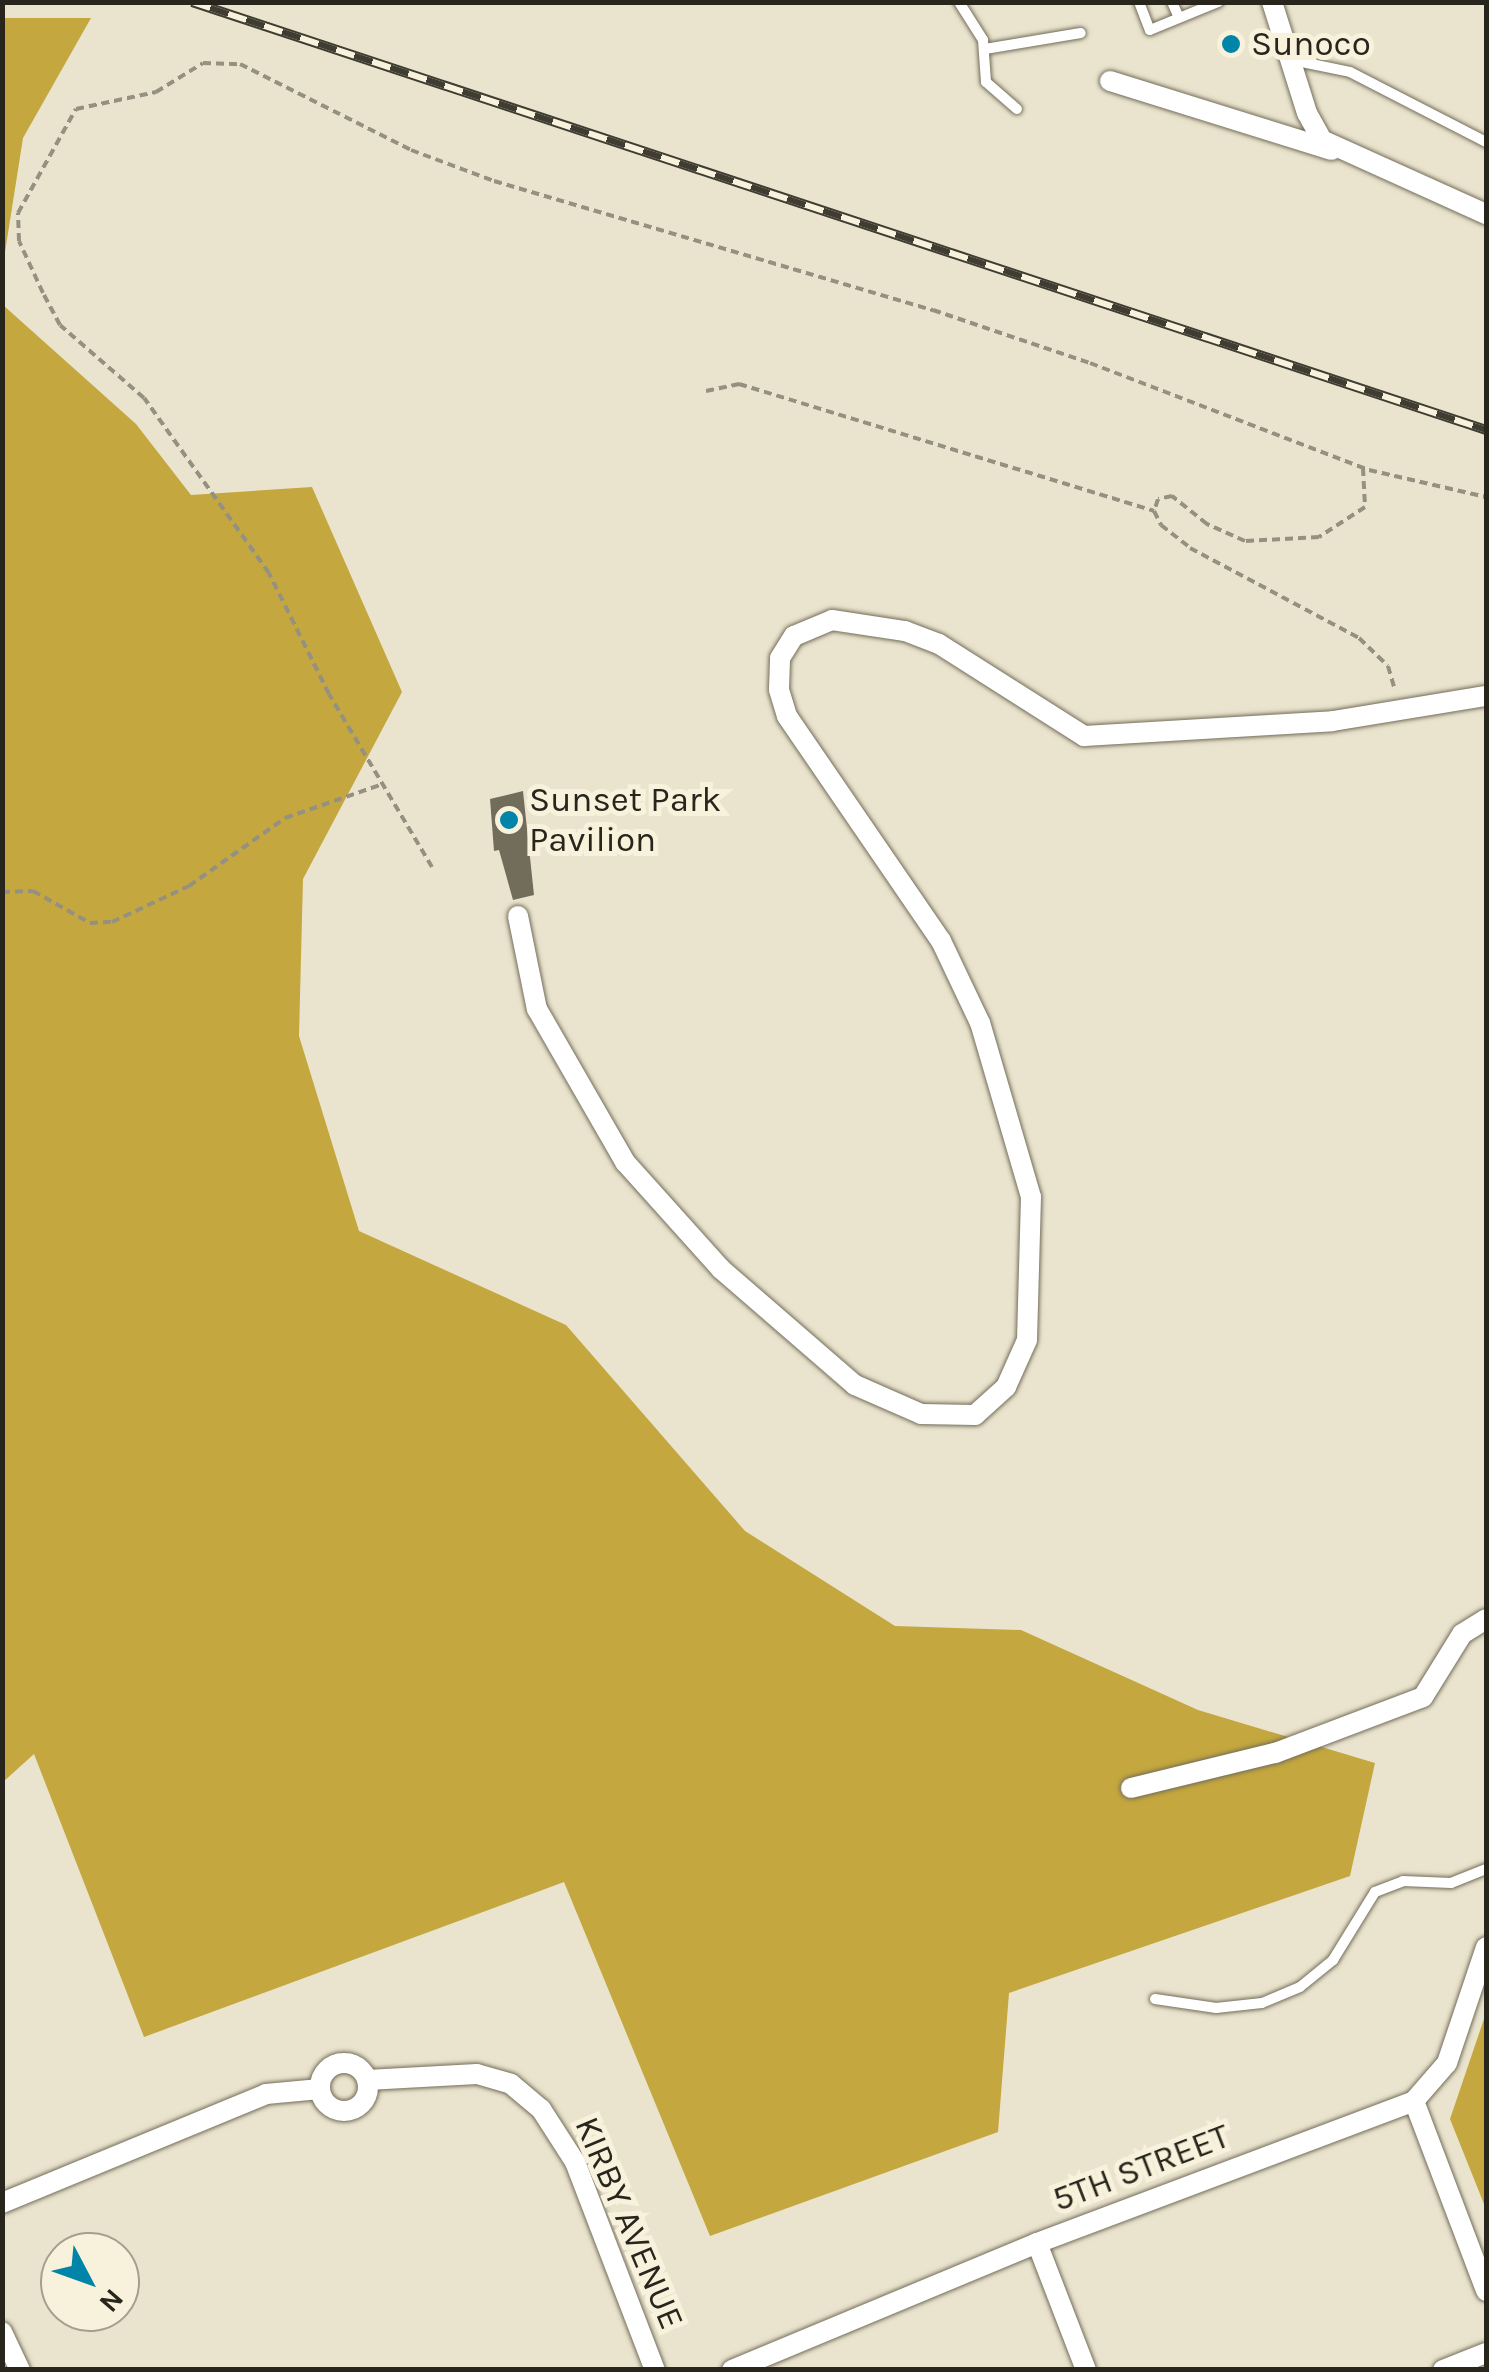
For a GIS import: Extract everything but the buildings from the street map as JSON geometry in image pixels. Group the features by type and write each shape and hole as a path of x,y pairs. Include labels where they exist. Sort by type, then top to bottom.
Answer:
{"street":[{"path":"1272,2 1312,126 1335,150"},
{"path":"1110,81 1335,150 1486,214"},
{"path":"518,916 537,1009 625,1162 721,1268 854,1385 921,1414 975,1414 1006,1387 1027,1340 1032,1197 980,1023 894,863 788,716 779,689 780,658 794,636 832,620 904,630 939,644 1084,736 1402,710 1486,696"},
{"path":"1131,1788 1275,1753 1423,1696 1462,1634 1486,1619"},
{"name":"5TH STREET","path":"732,2370 1036,2244 1414,2102 1447,2063 1486,1947"},
{"name":"KIRBY AVENUE","path":"342,2063 361,2070 367,2080 364,2101 346,2111 329,2106 320,2089 324,2072 342,2063"},
{"name":"KIRBY AVENUE","path":"367,2080 477,2074 511,2084 542,2109 575,2162 655,2370"},
{"name":"KIRBY AVENUE","path":"2,2204 266,2094 320,2089"},
{"path":"1414,2102 1486,2290"},
{"path":"1036,2244 1086,2370"},
{"path":"2,2332 20,2370"},
{"path":"1444,2370 1486,2353"}],"lane":[{"path":"958,2 984,49 986,82 1016,108"},
{"path":"1139,2 1150,30 1197,6 1218,2"},
{"path":"1172,2 1179,18"},
{"path":"984,49 1081,33"},
{"path":"1292,60 1350,72 1486,142"},
{"path":"1156,1999 1216,2008 1262,2003 1300,1987 1333,1960 1374,1892 1403,1881 1451,1884 1486,1869"}],"path":[{"path":"432,867 380,785 269,573 144,398 60,325 19,240 22,198 76,109 156,92 192,66 240,64 410,150 494,181 932,310 1363,468 1486,497"},
{"path":"706,390 738,384 1154,511 1161,525 1190,548 1379,653 1402,710"},
{"path":"1154,511 1158,500 1172,496 1206,524 1245,541 1320,537 1365,507 1363,468"},
{"path":"2,892 32,892 90,924 112,922 188,886 285,818 380,785"}],"shaded area":[{"path":"3,18 91,18 23,138 3,265"},
{"path":"3,305 136,424 191,495 312,487 402,692 303,879 299,1036 359,1231 566,1325 745,1531 895,1626 1021,1630 1198,1710 1375,1763 1350,1876 1009,1993 998,2132 710,2236 564,1882 144,2037 34,1754 3,1782"},
{"path":"1486,2013 1486,2209 1450,2119"}],"railway":[{"path":"192,2 1486,430"}],"place":[{"name":"Sunoco","path":"1231,44"},
{"name":"Sunset Park Pavilion","path":"509,820"}]}
